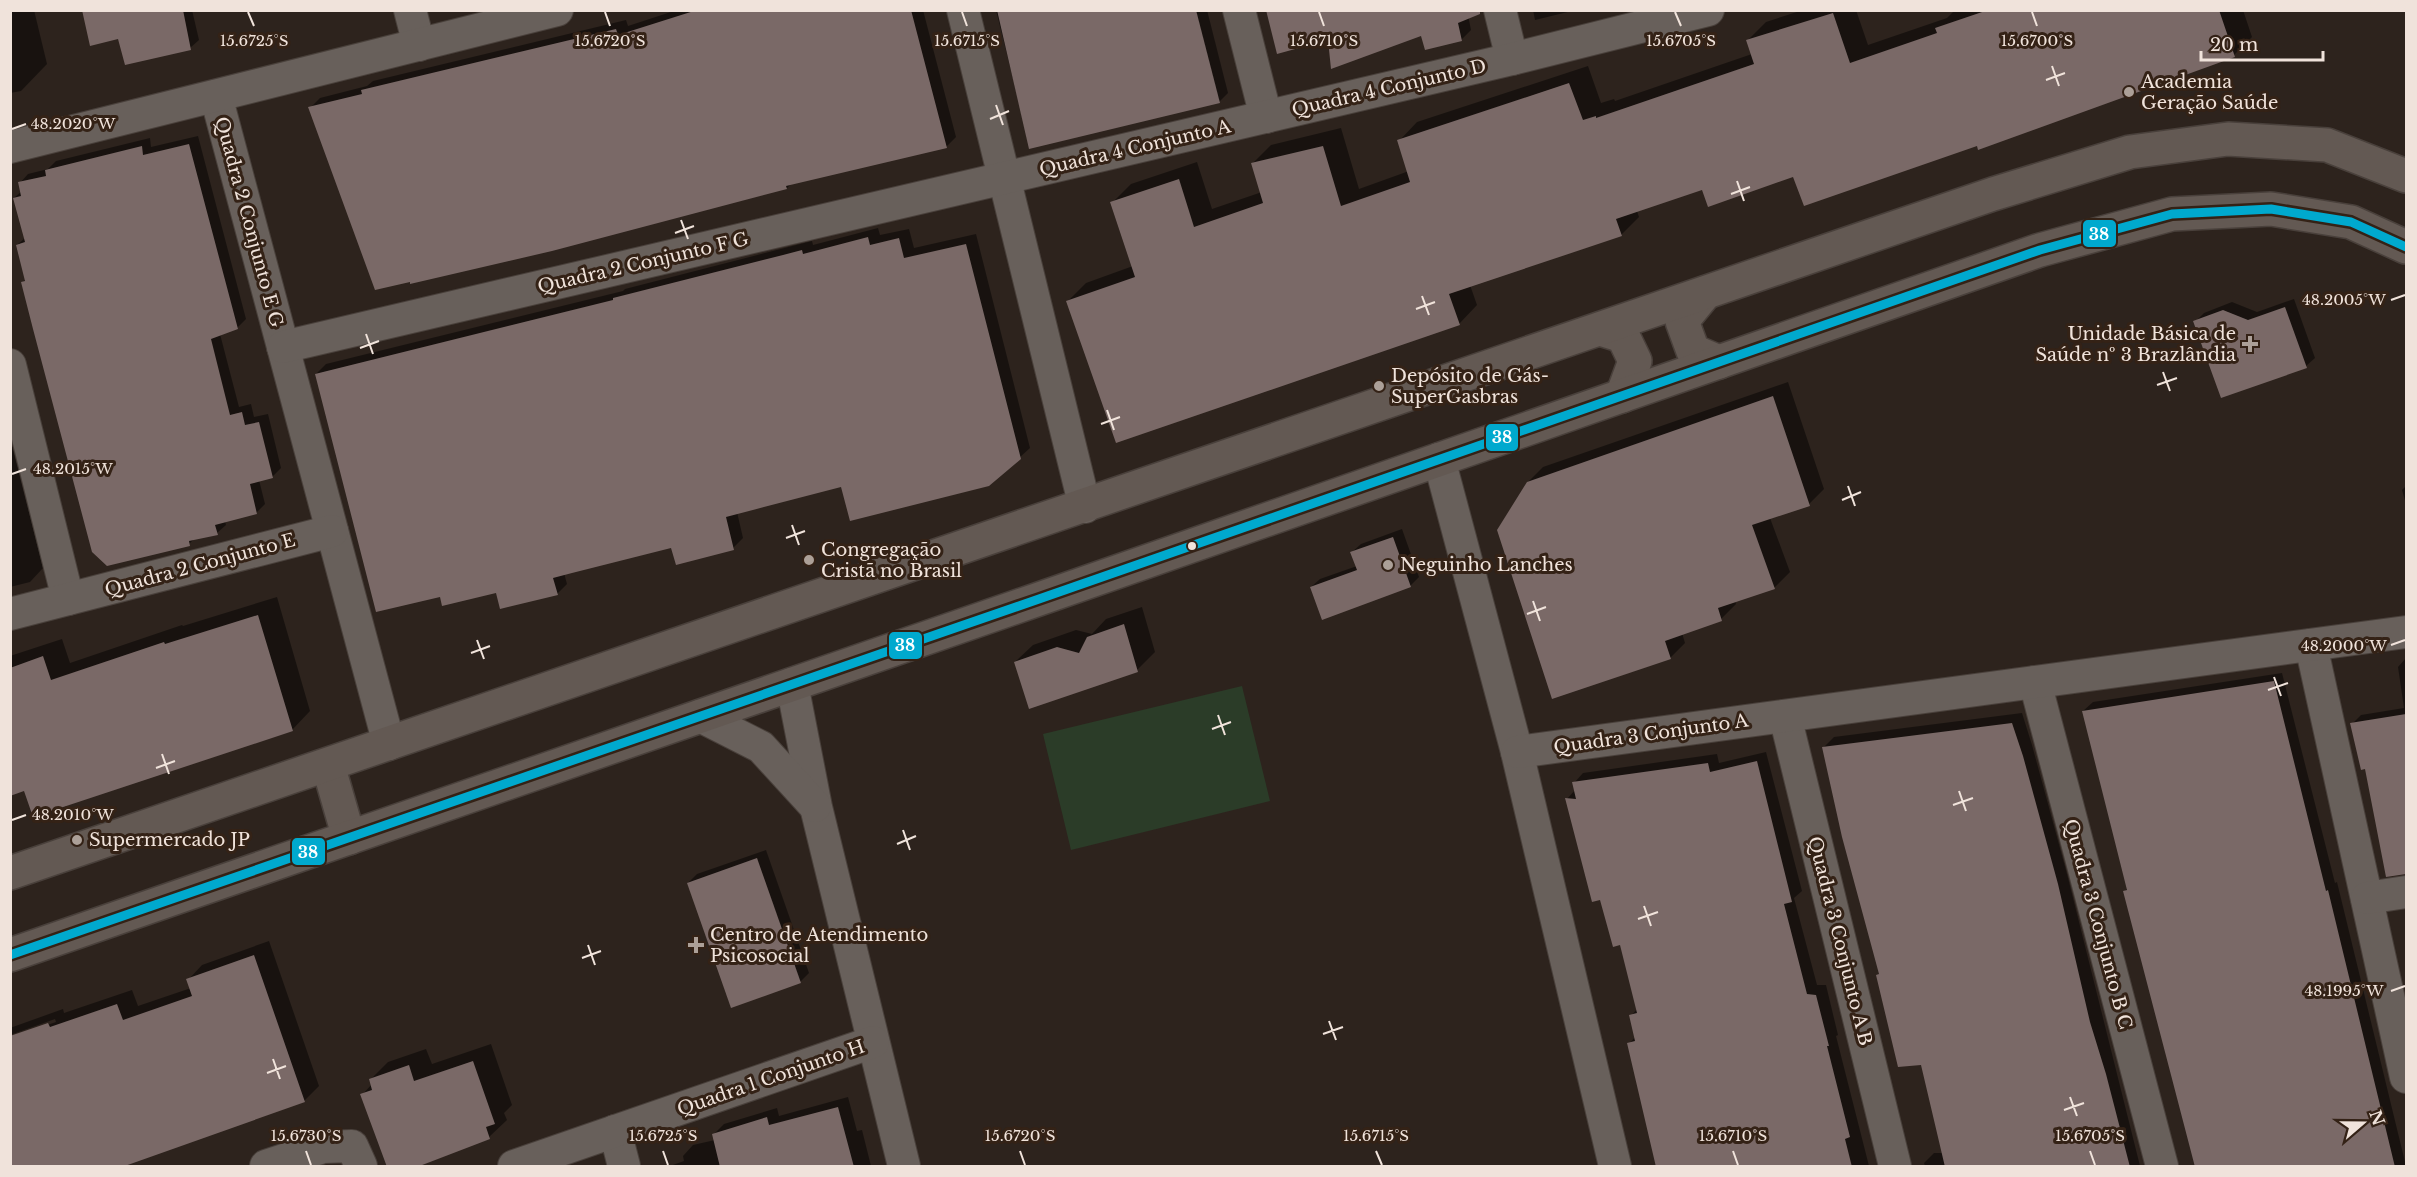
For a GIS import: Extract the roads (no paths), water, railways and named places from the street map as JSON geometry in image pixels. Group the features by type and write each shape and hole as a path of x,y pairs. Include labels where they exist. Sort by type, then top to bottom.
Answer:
{"street":[{"path":"410,10 419,45"},
{"path":"10,147 557,10"},
{"path":"963,10 1085,507"},
{"path":"1239,10 1266,117"},
{"path":"1500,10 1512,59"},
{"name":"Quadra 4 Conjunto D","path":"1266,117 1708,10"},
{"name":"Quadra 2 Conjunto E G","path":"216,96 389,744"},
{"name":"Quadra 4 Conjunto A","path":"1004,178 1266,117"},
{"path":"10,873 1085,507 1993,194 2130,152 2228,139 2327,145 2406,176"},
{"name":"Quadra 2 Conjunto F G","path":"283,347 1004,178"},
{"path":"10,955 2040,250 2172,214 2271,209 2351,222 2406,247"},
{"path":"1705,293 1682,321 1693,351 1719,362"},
{"path":"1600,329 1623,336 1635,361 1622,396"},
{"path":"10,365 68,599"},
{"path":"1439,459 1517,752 1615,1167"},
{"name":"Quadra 2 Conjunto E","path":"10,614 332,531"},
{"name":"Quadra 3 Conjunto A","path":"1517,752 2406,632"},
{"path":"2311,645 2406,1077"},
{"name":"Quadra 3 Conjunto B C","path":"2035,682 2162,1167"},
{"path":"792,684 816,807 873,1042"},
{"path":"700,716 761,747 816,807"},
{"name":"Quadra 3 Conjunto A B","path":"1785,716 1895,1167"},
{"path":"328,765 348,838"},
{"path":"2367,898 2406,892"},
{"name":"Quadra 1 Conjunto H","path":"514,1167 873,1042 904,1167"},
{"path":"615,1131 624,1167"},
{"path":"267,1167 323,1147 352,1146 361,1167"}],"place":[{"name":"Academia Geração Saúde","path":"2129,92"},
{"name":"Unidade Básica de Saúde nº 3 Brazlândia","path":"2250,344"},
{"name":"Depósito de Gás- SuperGasbras","path":"1379,386"},
{"name":"Congregação Cristã no Brasil","path":"809,560"},
{"name":"Neguinho Lanches","path":"1388,565"},
{"name":"Supermercado JP","path":"77,840"},
{"name":"Centro de Atendimento Psicosocial","path":"696,945"}]}
